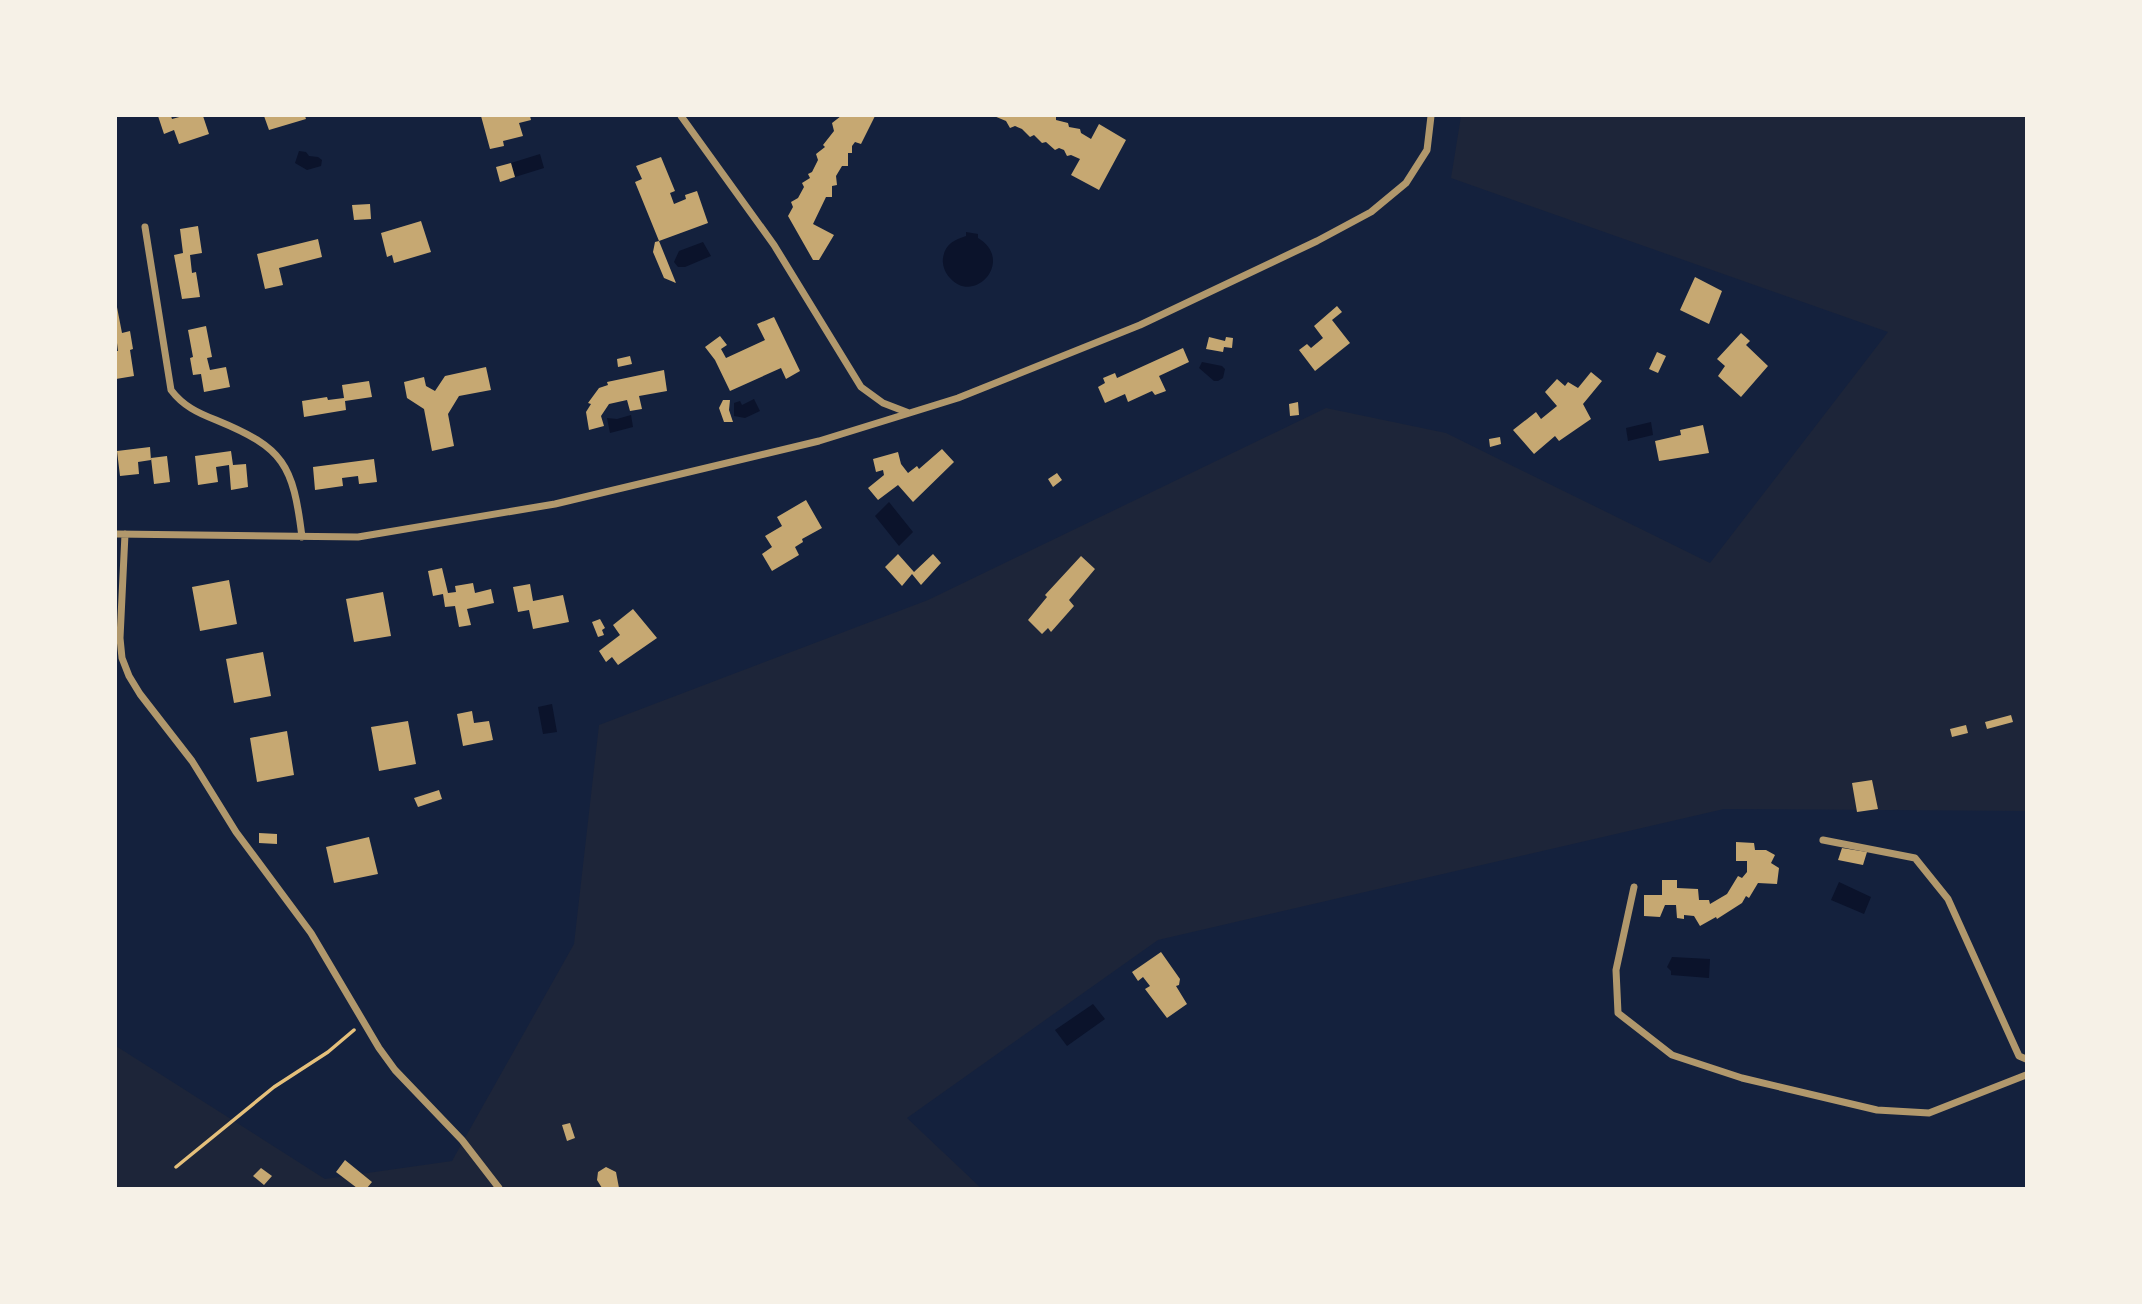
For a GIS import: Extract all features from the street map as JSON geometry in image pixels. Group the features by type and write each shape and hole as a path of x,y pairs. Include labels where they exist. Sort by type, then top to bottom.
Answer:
{"street":[{"path":"681,116 774,245 861,387 883,402 909,414"},
{"path":"116,534 358,537 555,504 819,441 909,414 958,398 1140,326 1317,241 1371,212 1406,183 1427,150 1431,116"},
{"path":"145,227 172,390 180,402 196,412 246,432 274,450 286,468 297,500 302,537"},
{"path":"124,534 120,638 122,659 129,676 192,761 236,832 311,933 379,1048 396,1070 462,1140 499,1188"},
{"path":"1823,840 1915,859 1948,899 2019,1056 2026,1059"},
{"path":"1634,887 1616,970 1618,1013 1672,1055 1742,1078 1877,1110 1929,1113 2026,1075"}],"path":[{"path":"176,1167 274,1087 328,1052 363,1022"}],"shaded area":[{"path":"1461,116 2026,116 2026,811 1724,809 1158,940 907,1118 981,1188 116,1188 116,1046 325,1179 452,1161 574,944 599,725 928,600 1326,408 1446,433 1710,563 1888,332 1451,178"},
{"path":"299,151 318,157 322,160 321,166 307,170 295,163"},
{"path":"540,154 544,168 515,177 511,163"},
{"path":"966,232 978,234 978,238 988,247 993,257 992,268 987,277 970,287 960,285 950,278 943,263 948,246 966,236"},
{"path":"703,242 711,256 685,267 678,267 674,262 679,251"},
{"path":"1202,362 1222,366 1225,369 1223,378 1214,381 1199,368"},
{"path":"754,399 760,411 745,418 734,416 734,403 740,401 742,405"},
{"path":"631,415 633,427 610,433 607,418 617,419"},
{"path":"1651,422 1653,435 1628,441 1626,428"},
{"path":"889,502 913,532 899,546 875,516"},
{"path":"552,704 557,732 543,734 538,707"},
{"path":"1839,882 1871,897 1864,914 1831,900"},
{"path":"1672,957 1710,959 1709,978 1671,975 1667,967"},
{"path":"1093,1004 1105,1019 1067,1046 1055,1030"}],"building":[{"path":"158,116 171,116 172,119 203,116 209,134 179,144 174,130 164,134"},
{"path":"264,116 305,116 306,119 269,130"},
{"path":"481,116 530,116 531,120 519,123 523,136 503,141 504,146 490,149"},
{"path":"841,116 875,116 861,144 855,142 852,146 852,153 848,153 848,166 842,166 836,176 837,185 832,186 832,197 826,197 813,224 834,235 819,260 813,260 788,216 793,207 791,202 798,198 804,187 802,183 810,178 808,174 818,160 816,154 825,147 823,145 834,131 832,123"},
{"path":"994,116 1056,116 1056,120 1080,129 1081,133 1091,139 1099,124 1126,140 1099,190 1071,175 1080,159 1067,156 1064,150 1059,148 1055,150 1034,135 1030,137 1022,129 1015,126 1010,128 1006,121"},
{"path":"661,157 675,191 670,193 674,204 686,199 685,195 697,191 708,223 659,241 635,182 642,179 636,166"},
{"path":"511,163 515,177 500,182 496,167"},
{"path":"370,204 371,219 354,220 352,205"},
{"path":"421,221 431,252 394,263 392,255 387,257 381,233"},
{"path":"198,226 202,253 190,255 192,273 196,272 200,297 182,299 174,255 183,253 180,229"},
{"path":"318,239 322,257 279,268 283,285 265,289 257,254"},
{"path":"659,241 676,283 664,278 653,252 655,242"},
{"path":"1695,277 1722,291 1709,324 1680,310"},
{"path":"116,302 122,333 130,331 134,376 116,379 118,351"},
{"path":"1337,306 1342,312 1332,320 1350,343 1315,371 1299,350 1307,344 1311,348 1323,338 1314,326"},
{"path":"774,317 800,371 786,379 781,368 730,391 715,360 705,347 720,336 727,345 721,349 726,358 765,340 757,324"},
{"path":"206,326 212,357 207,358 210,370 226,367 230,387 204,392 201,374 193,375 188,330"},
{"path":"1741,333 1750,341 1746,345 1768,366 1741,397 1718,376 1725,366 1717,359"},
{"path":"1209,337 1225,341 1226,337 1233,338 1232,348 1224,347 1223,352 1206,349"},
{"path":"1183,348 1189,362 1159,376 1166,391 1155,395 1152,391 1128,402 1125,394 1105,403 1098,387 1105,383 1103,378 1115,373 1117,378"},
{"path":"1657,352 1666,356 1658,373 1649,369"},
{"path":"630,356 632,364 618,367 617,359"},
{"path":"486,367 491,390 459,396 448,414 454,446 432,451 424,409 407,398 404,382 424,377 426,386 435,391 445,376"},
{"path":"664,370 667,391 639,396 642,409 630,411 627,400 609,404 601,416 604,426 589,430 586,412 591,404 588,403 599,388 608,385 607,382"},
{"path":"1591,372 1602,381 1583,404 1591,419 1559,441 1555,436 1534,454 1513,430 1536,412 1541,419 1557,406 1545,392 1557,379 1565,386 1568,382 1578,388"},
{"path":"369,381 372,397 345,401 346,410 304,417 302,401 327,397 328,400 344,398 342,385"},
{"path":"723,400 730,400 729,410 733,422 724,422 719,408"},
{"path":"1298,402 1299,415 1290,416 1289,404"},
{"path":"1703,425 1709,453 1659,461 1655,441 1681,435 1680,430"},
{"path":"1500,437 1501,444 1490,447 1489,439"},
{"path":"150,447 151,460 138,462 139,474 120,476 117,451"},
{"path":"942,449 954,462 913,502 898,485 878,500 868,488 884,475 883,470 876,472 873,459 898,452 901,464 908,473 917,466 919,469"},
{"path":"231,451 233,465 246,464 248,487 231,490 229,465 216,467 218,482 198,485 195,456"},
{"path":"167,456 170,482 154,484 151,458"},
{"path":"374,459 377,482 359,484 358,476 342,478 343,486 315,490 313,467"},
{"path":"1057,473 1062,480 1053,487 1048,479"},
{"path":"806,500 822,528 802,539 803,542 795,547 799,555 772,571 762,554 772,547 765,536 782,526 777,517"},
{"path":"898,554 914,572 933,554 941,563 921,585 912,574 902,586 885,567"},
{"path":"1081,556 1095,569 1069,600 1074,606 1051,632 1048,628 1042,634 1028,620 1047,597 1045,595"},
{"path":"442,568 448,593 456,592 455,586 473,583 475,593 491,589 494,603 467,609 471,625 459,627 455,606 445,607 443,594 433,596 428,571"},
{"path":"229,580 237,624 200,631 192,587"},
{"path":"530,584 533,601 563,595 569,622 533,629 529,610 518,612 513,587"},
{"path":"383,592 391,636 354,642 346,599"},
{"path":"633,609 657,638 618,665 612,657 606,662 599,651 620,635 613,625"},
{"path":"600,619 605,628 602,630 604,635 598,637 592,622"},
{"path":"263,652 271,696 234,703 226,659"},
{"path":"472,711 474,723 489,721 493,740 463,746 457,714"},
{"path":"2011,715 2013,722 1987,729 1985,722"},
{"path":"408,721 416,764 379,771 371,727"},
{"path":"1966,725 1968,733 1952,737 1950,729"},
{"path":"287,731 294,775 257,782 250,738"},
{"path":"1872,780 1878,809 1857,812 1852,783"},
{"path":"439,790 442,799 418,807 414,798"},
{"path":"259,833 277,834 277,844 259,843"},
{"path":"369,837 378,874 334,883 326,847"},
{"path":"1736,842 1754,843 1755,850 1766,850 1775,855 1771,863 1779,868 1777,884 1758,883 1749,898 1746,896 1742,903 1700,926 1694,916 1684,915 1684,919 1677,918 1676,905 1665,905 1660,917 1644,916 1644,895 1662,895 1662,880 1677,880 1677,888 1698,889 1699,900 1709,900 1710,904 1727,894 1738,876 1742,878 1747,872 1747,861 1736,861"},
{"path":"1842,848 1867,852 1863,865 1838,860"},
{"path":"1161,952 1180,979 1179,985 1176,986 1187,1004 1167,1018 1145,989 1150,986 1143,977 1138,981 1132,972"},
{"path":"570,1123 575,1138 567,1141 562,1125"},
{"path":"345,1160 372,1182 367,1188 357,1188 336,1172"},
{"path":"606,1167 616,1172 619,1188 602,1188 597,1180 598,1172"},
{"path":"261,1168 272,1176 264,1185 253,1176"}]}
